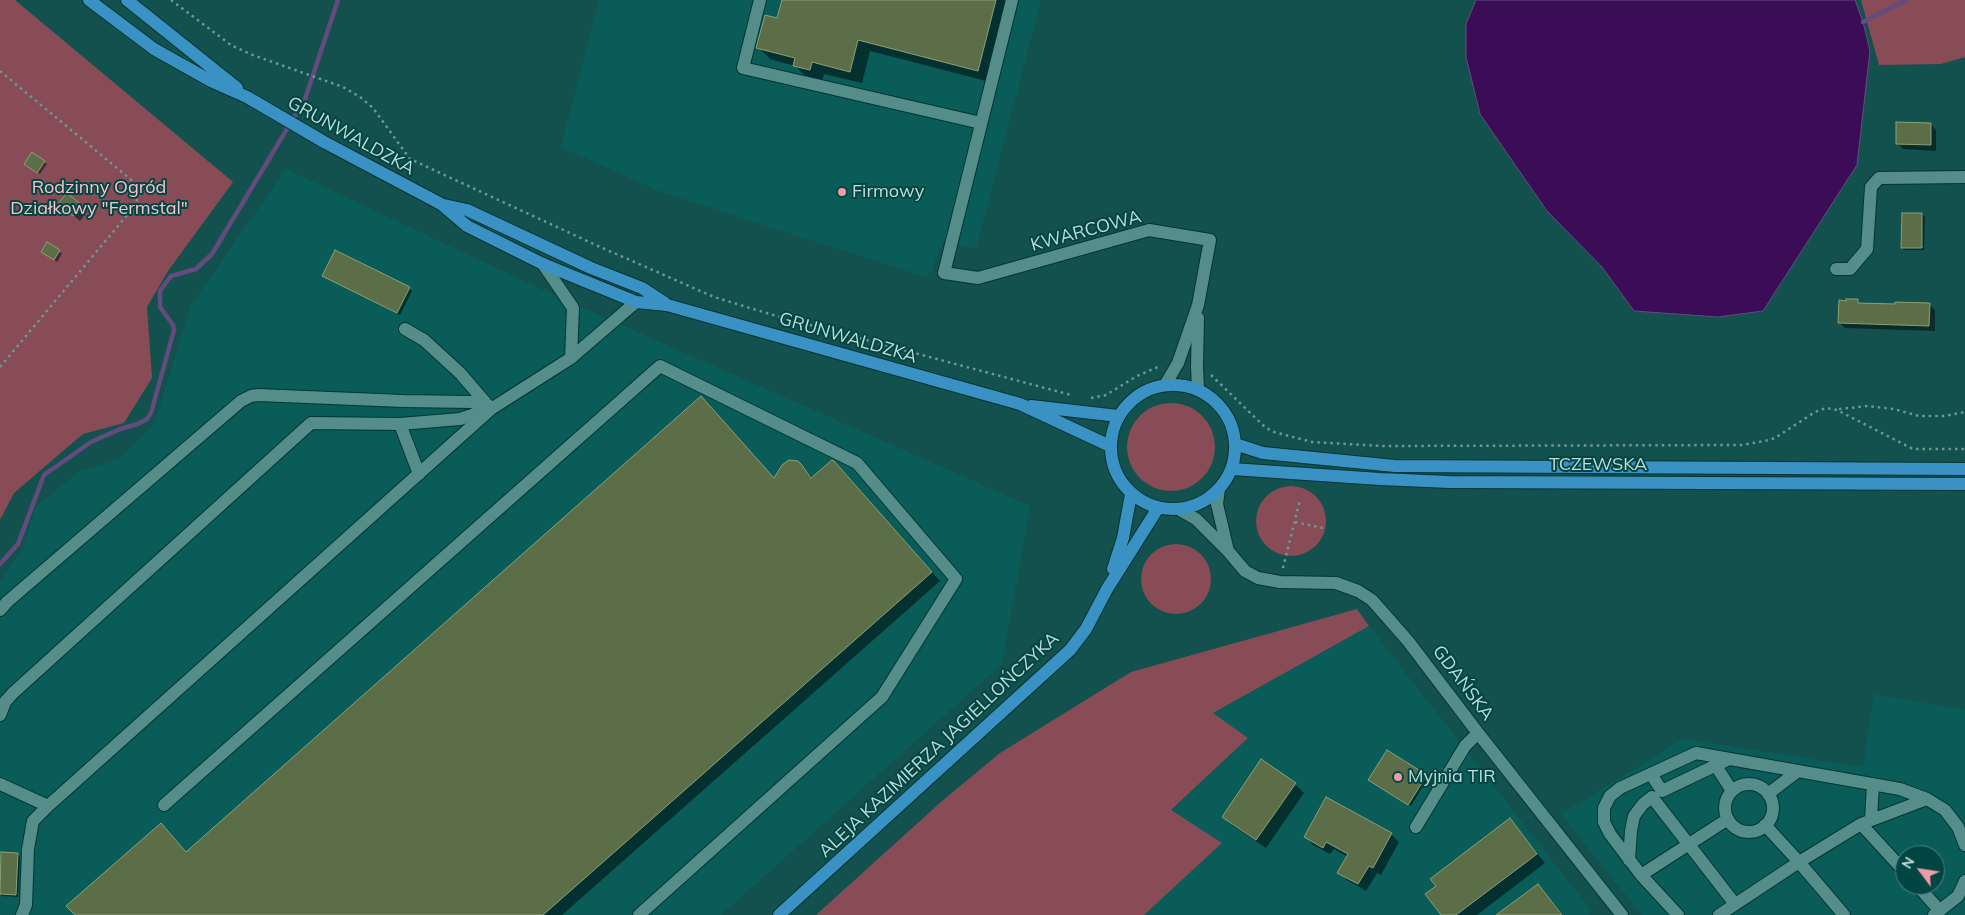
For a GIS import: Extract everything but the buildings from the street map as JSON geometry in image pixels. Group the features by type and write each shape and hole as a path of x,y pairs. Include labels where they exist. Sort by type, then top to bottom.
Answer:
{"main road":[{"name":"GRUNWALDZKA","path":"89,0 154,49 211,81 247,97 294,126 441,204 467,226 543,264 636,302 666,305 1020,404 1118,416"},
{"name":"GRUNWALDZKA","path":"127,0 247,97"},
{"name":"GRUNWALDZKA","path":"441,204 467,210 591,268 642,288 666,305"},
{"path":"1165,385 1182,386 1198,390 1213,399 1224,412 1232,427 1235,444 1232,469 1220,489 1201,503 1180,510 1158,508 1143,503 1131,494 1119,480 1112,464 1110,446 1112,430 1118,416 1127,404 1151,388 1165,385"},
{"name":"GRUNWALDZKA","path":"1020,404 1110,446"},
{"name":"TCZEWSKA","path":"1235,444 1263,453 1395,466 1965,469"},
{"name":"TCZEWSKA","path":"1232,469 1380,480 1449,482 1965,484"},
{"name":"ALEJA KAZIMIERZA JAGIELLOŃCZYKA","path":"1107,588 1123,538 1131,494"},
{"name":"ALEJA KAZIMIERZA JAGIELLOŃCZYKA","path":"779,915 1058,662 1086,629 1107,588 1158,508"}],"street":[{"path":"760,0 742,68 981,123 1012,0"},
{"name":"KWARCOWA","path":"981,123 944,273 978,278 1149,230 1210,240 1198,305 1178,363 1165,385"},
{"path":"1836,269 1850,269 1867,249 1871,187 1879,178 1965,177"},
{"path":"543,264 572,308 571,358"},
{"path":"22,915 26,905 28,849 33,821 48,806 491,408 571,358 636,302"},
{"name":"KWARCOWA","path":"1198,305 1198,390"},
{"path":"405,329 424,340 460,373 491,408"},
{"path":"164,805 660,366 857,463 956,579 882,697 639,915"},
{"path":"0,610 6,602 241,401 251,396 472,402 491,408"},
{"path":"0,715 5,702 13,693 311,423 400,424 460,419 491,408"},
{"path":"400,424 419,474"},
{"name":"GDAŃSKA","path":"1220,489 1218,504 1228,551"},
{"name":"GDAŃSKA","path":"1180,510 1196,519 1245,571 1258,578 1280,582 1336,583 1358,591 1372,600 1408,640 1616,913"},
{"path":"1416,827 1465,746 1478,733"},
{"path":"1678,915 1629,860 1604,822 1604,808 1610,796 1620,788 1696,753 1900,789 1927,799 1945,810 1958,827 1965,845"},
{"path":"1629,860 1634,816 1643,804 1657,794 1729,758"},
{"path":"1716,766 1732,791"},
{"path":"1768,794 1798,771"},
{"path":"1651,774 1657,794 1689,844 1736,904"},
{"path":"0,784 48,806"},
{"path":"1751,784 1761,787 1768,794 1772,810 1770,818 1765,825 1756,830 1745,831 1735,827 1728,819 1725,810 1726,799 1740,785 1751,784"},
{"path":"1873,784 1866,822 1895,859"},
{"path":"1719,915 1866,822 1927,799"},
{"path":"1641,875 1728,819"},
{"path":"1765,825 1800,862 1844,915"},
{"path":"1924,895 1937,913 1958,896 1965,881"}],"path":[{"path":"171,0 231,45 250,54 343,86 374,108 410,158 598,246 714,297 1072,396"},
{"path":"0,71 141,188 133,208 0,367"},
{"path":"1088,399 1106,395 1137,376 1162,365"},
{"path":"1210,374 1258,421 1274,432 1312,442 1382,446 1741,445 1765,442 1775,438 1821,409 1837,410 1868,406 1894,409 1919,416 1944,416 1965,412"},
{"path":"1837,410 1913,449 1965,449"},
{"path":"1280,582 1300,500"},
{"path":"1294,522 1323,528"}],"shaded area":[{"path":"599,0 1041,0 976,249 944,241 942,248 939,247 932,273 922,276 656,190 561,147"},
{"path":"1476,0 1855,0 1870,51 1857,165 1763,311 1718,317 1634,311 1602,267 1547,211 1480,114 1466,57 1466,24"},
{"path":"286,169 552,294 1030,506 1002,664 721,915 0,915 0,581 24,547 35,508 78,472 120,459 155,422 191,305"},
{"path":"1369,626 1590,909 1589,915 1144,915 1221,843 1171,811 1248,738 1212,713"},
{"path":"1874,694 1965,710 1965,915 1642,915 1561,814 1683,739 1863,767"}],"green space":[{"name":"Rodzinny Ogród Działkowy \"Fermstal\"","path":"0,0 15,0 233,182 168,271 147,307 152,378 124,423 83,434 14,493 0,520"},
{"path":"1861,0 1965,0 1965,57 1941,64 1879,65"},
{"path":"1171,403 1188,406 1196,410 1208,422 1212,430 1215,447 1212,464 1208,472 1196,484 1188,488 1171,491 1154,488 1146,484 1134,472 1130,464 1127,447 1130,430 1134,422 1146,410 1154,406"},
{"path":"1298,486 1311,492 1320,501 1324,507 1326,521 1324,535 1316,546 1305,554 1284,556 1277,554 1266,546 1258,535 1256,514 1258,507 1266,496 1277,488"},
{"path":"1176,544 1189,547 1201,554 1208,566 1211,579 1208,592 1201,604 1189,611 1176,614 1163,611 1151,604 1144,592 1141,579 1144,566 1151,554 1163,547"},
{"path":"1357,609 1369,626 1213,713 1248,738 1171,810 1222,843 1144,915 816,915 942,801 1000,753 1131,672"}],"waterway":[{"path":"0,564 18,544 44,475 91,442 120,429 138,424 147,419 151,413 174,330 173,325 160,307 160,291 171,276 196,269 212,254 305,99 338,0"},
{"path":"1863,22 1907,0"}],"place":[{"name":"Firmowy","path":"842,192"},
{"name":"Myjnia TIR","path":"1398,777"}]}
